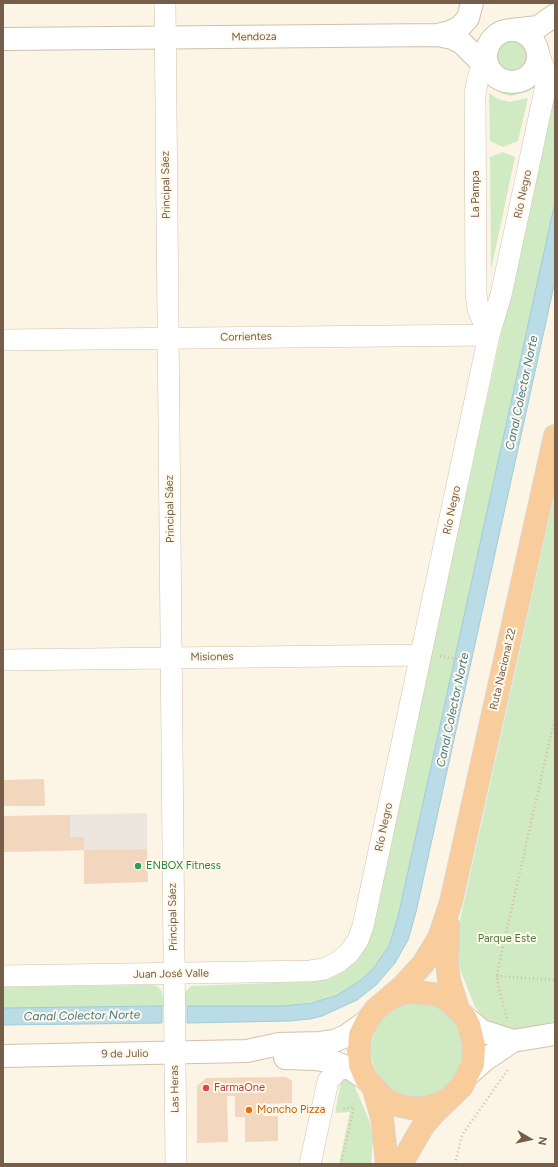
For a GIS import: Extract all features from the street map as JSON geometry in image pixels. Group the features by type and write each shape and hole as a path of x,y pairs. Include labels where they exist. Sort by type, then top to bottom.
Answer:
{"highway":[{"name":"Ruta Nacional 22","path":"387,1164 382,1118 370,1084 360,1065 360,1035 374,1010 402,987 423,964 438,938 451,902 554,442"},
{"name":"Ruta Nacional 22","path":"401,1164 423,1126 462,1086 470,1074 473,1064 474,1044 469,1025 461,1013 453,996 447,963 451,902"},
{"name":"Ruta Nacional 22","path":"384,1002 403,993 422,992 442,997 461,1013"},
{"name":"Ruta Nacional 22","path":"370,1084 384,1099 397,1105 411,1108 425,1108 439,1104 451,1097"}],"street":[{"name":"Principal Sáez","path":"165,3 174,1014"},
{"path":"472,3 475,10 483,20 507,31 526,34 531,38 542,61"},
{"path":"438,35 450,32 460,27 468,18 472,3"},
{"path":"487,62 492,40 507,31 549,24"},
{"name":"Mendoza","path":"3,39 438,35 452,38 462,43 487,62 500,79 514,83 528,78 542,61"},
{"name":"Río Negro","path":"338,962 354,947 363,926 489,335 501,295 546,85 542,61"},
{"name":"La Pampa","path":"487,62 477,83 475,99 476,293 478,309 489,335"},
{"name":"Corrientes","path":"3,340 489,335"},
{"name":"Misiones","path":"3,660 421,655"},
{"name":"Juan José Valle","path":"3,976 302,972 317,970 338,962"},
{"path":"461,1013 482,1031 555,1034"},
{"name":"Las Heras","path":"174,1014 176,1164"},
{"name":"9 de Julio","path":"3,1056 247,1051 279,1044 320,1043 334,1041 346,1036 367,1021"},
{"path":"470,1074 511,1032"},
{"name":"9 de Julio","path":"247,1051 277,1058 305,1058 334,1062 347,1067 370,1084"},
{"path":"305,1058 317,1064 328,1081"},
{"path":"310,1164 328,1081 338,1070 347,1067"}],"path":[{"path":"455,659 471,662"},
{"path":"511,1032 496,976 555,717"},
{"path":"496,976 555,980"},
{"path":"455,1164 462,1135 511,1065"},
{"path":"341,1103 340,1109 354,1108 341,1164"}],"shaded area":[{"path":"147,813 147,849 16,852 15,816"}],"green space":[{"path":"513,36 521,38 527,42 531,48 533,56 531,64 527,70 521,74 513,76 505,74 499,70 495,64 493,56 495,48 499,42 505,38"},
{"path":"488,78 496,85 510,92 525,89 536,80 539,85 527,92 511,96 503,94 488,85"},
{"path":"555,88 555,202 398,917 389,946 372,970 361,980 336,996 324,1000 283,1006 184,1006 185,992 191,986 299,982 332,977 344,971 354,962 368,941"},
{"path":"489,93 498,99 509,102 528,98 518,141 503,147 490,141"},
{"path":"503,152 515,157 491,270 490,157"},
{"name":"Parque Este","path":"555,492 555,1022 522,1029 506,1030 485,1020 475,1007 461,972 458,957 458,929"},
{"path":"157,986 162,991 164,1006 3,1008 3,987"},
{"path":"418,1003 436,1006 451,1017 462,1032 465,1050 462,1068 451,1083 436,1094 418,1097 400,1094 385,1083 374,1068 371,1050 374,1032 385,1017 400,1006"},
{"path":"345,1078 352,1080 369,1120 373,1139 371,1164 339,1164 350,1112 335,1113 341,1081"}],"water":[{"name":"Canal Colector Norte","path":"555,202 555,281 416,912 408,940 395,963 376,985 357,1000 322,1016 289,1021 187,1023 187,1006 283,1006 311,1003 336,996 361,980 372,970 389,946 398,917"},
{"name":"Canal Colector Norte","path":"162,1006 162,1023 3,1025 3,1008"}],"building":[{"path":"44,779 45,806 3,806 3,780"},
{"path":"70,815 70,837 84,837 84,850 3,852 3,816"},
{"path":"147,849 148,882 84,884 84,850"},
{"path":"286,1077 292,1081 292,1103 264,1104 264,1116 278,1116 278,1141 245,1142 245,1117 235,1117 235,1096 227,1096 228,1142 197,1143 197,1086 206,1078"}],"place":[{"name":"ENBOX Fitness","path":"138,866"},
{"name":"FarmaOne","path":"206,1088"},
{"name":"Moncho Pizza","path":"249,1110"}]}
